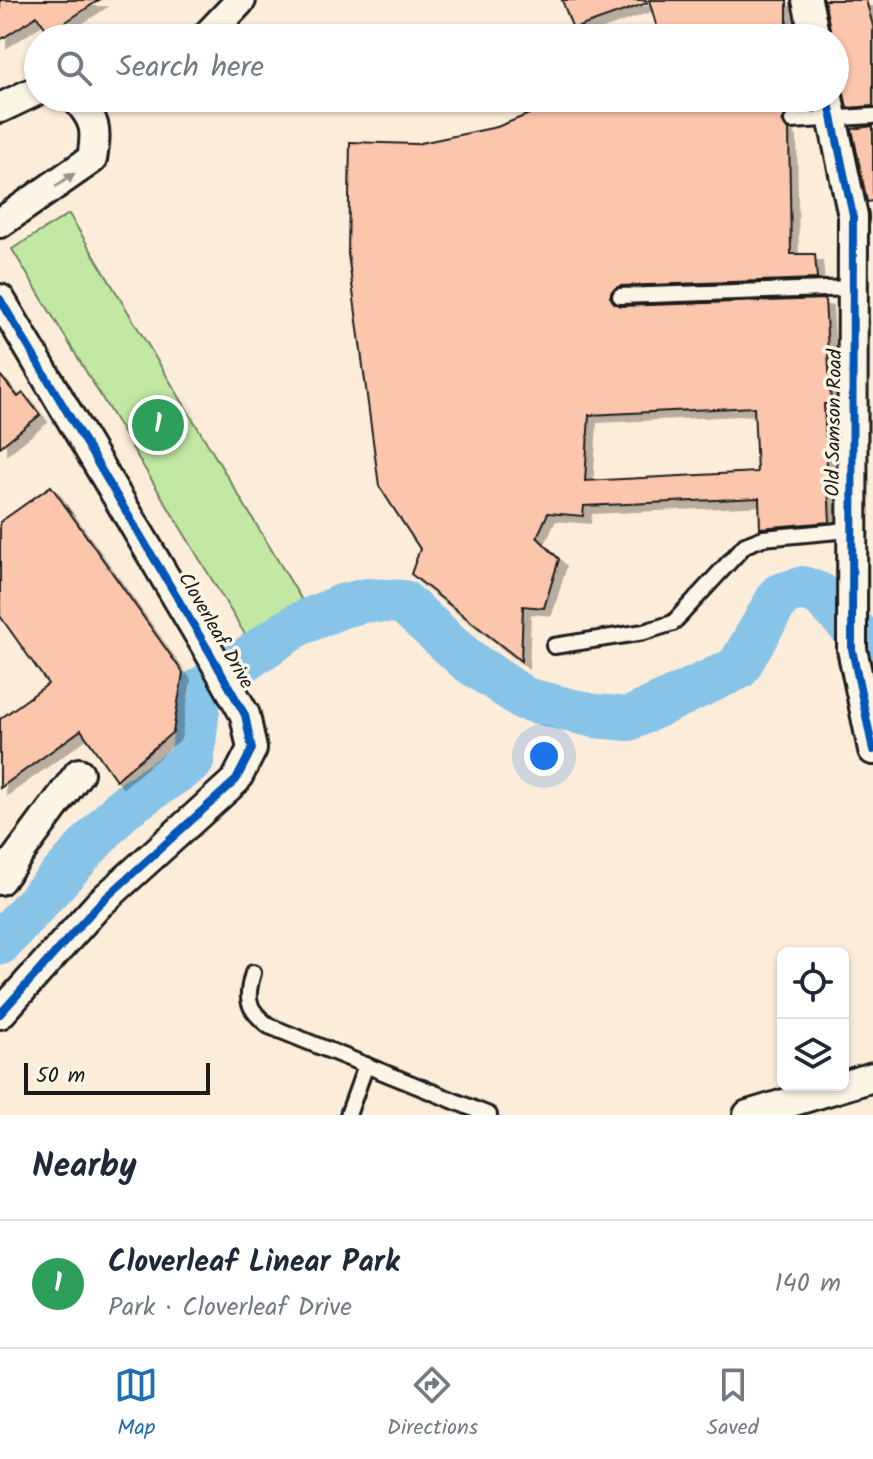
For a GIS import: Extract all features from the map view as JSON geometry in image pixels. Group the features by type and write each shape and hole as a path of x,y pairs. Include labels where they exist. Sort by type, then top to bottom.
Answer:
{"street":[{"path":"218,24 241,0"},
{"path":"807,0 812,24"},
{"path":"0,108 24,94"},
{"path":"0,223 92,159 97,132 94,112"},
{"name":"Old Samson Road","path":"831,112 853,216 849,582 852,649 873,750"},
{"name":"Cloverleaf Drive","path":"0,299 232,692 251,731 252,749 236,780 99,904 0,1014"},
{"path":"0,880 79,773"},
{"path":"748,1115 873,1077"}],"lane":[{"path":"792,121 820,112"},
{"path":"848,112 873,116"},
{"path":"620,296 854,288"},
{"path":"554,646 644,632 673,623 745,545 763,538 849,530"},
{"path":"253,973 246,996 251,1011 269,1026 489,1115"},
{"path":"348,1115 366,1065"}],"green space":[{"path":"69,214 303,602 246,636 12,249"}],"building":[{"path":"0,0 99,0 63,24 43,24 37,16 0,40"},
{"path":"562,0 646,0 647,3 587,24 571,24"},
{"path":"649,0 787,0 787,24 656,24"},
{"path":"824,0 866,0 873,26 873,106 849,108 849,24 829,24"},
{"path":"534,112 789,112 782,121 789,130 791,254 815,254 817,279 620,286 612,291 610,297 620,306 825,299 831,404 824,404 830,522 760,528 759,498 584,506 583,516 548,513 537,537 559,559 544,608 523,606 521,661 411,574 420,549 379,486 348,254 350,142 416,144 497,127","holes":["754,407 757,472 585,481 589,415"]},
{"path":"873,126 873,201 867,202 852,129"},
{"path":"0,375 18,397 23,393 40,415 0,447"},
{"path":"51,486 183,673 173,732 116,780 81,730 0,788 0,719 48,684 0,616 0,522"}],"waterway":[{"path":"0,943 123,808 192,761 200,690 297,625 342,606 367,600 403,602 467,660 525,699 594,716 629,719 738,668 780,595 803,588 821,595 873,650"}],"cycle path":[{"path":"831,112 853,216 852,649 873,750"},
{"path":"0,299 245,715 252,749 236,780 99,904 0,1014"}],"place":[{"name":"Cloverleaf Linear Park","path":"158,425"}]}
